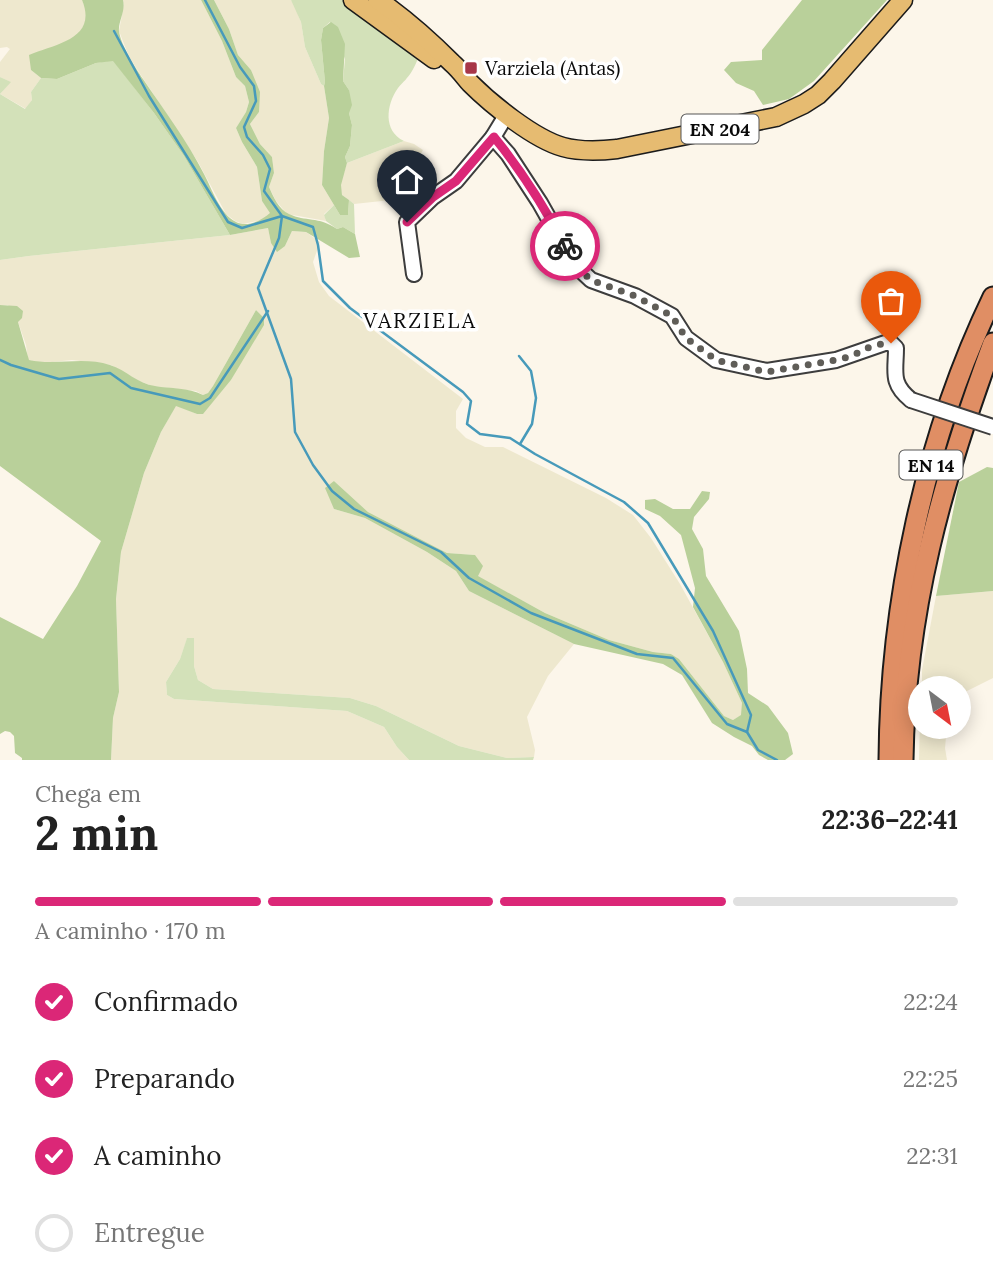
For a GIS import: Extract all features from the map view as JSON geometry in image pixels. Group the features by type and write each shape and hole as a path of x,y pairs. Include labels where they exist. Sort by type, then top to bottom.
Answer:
{"highway":[{"name":"EN 14","path":"890,760 893,676 904,584 915,533 947,411 993,291"},
{"name":"EN 14","path":"903,760 907,680 916,608 936,514 993,343"},
{"name":"EN 14","path":"971,403 993,361"}],"main road":[{"name":"EN 204","path":"353,0 471,84"},
{"name":"EN 204","path":"378,0 444,55 471,84 531,131 553,143 573,149 600,151 776,117 804,104 832,81 903,0"}],"street":[{"path":"414,274 407,222 433,197 456,181 494,137 507,114"},
{"path":"494,137 540,203 575,265 591,280 635,296 672,316 686,338 716,360 766,372 836,360 876,345 891,343 896,348 896,382 902,393 911,400 993,427"}],"shaded area":[{"path":"0,0 82,0 87,11 86,22 79,34 31,70 41,78 31,92 32,100 26,109 0,94 10,82 0,77 0,62 10,49 0,48"},
{"path":"123,0 201,0 222,41 236,77 245,86 249,102 236,128 257,167 262,201 271,213 262,220 243,224 226,214 198,162 129,57 119,31"},
{"path":"214,0 291,0 294,4 301,22 305,47 324,86 329,118 322,185 334,205 324,214 326,221 287,214 276,201 269,187 274,173 272,157 260,144 250,124 259,112 251,70 238,55 229,29"},
{"path":"404,141 423,150 405,179 400,176 391,200 354,204 342,195 340,185 347,163"},
{"path":"268,228 271,243 285,246 292,231 306,232 320,242 313,262 319,282 329,296 463,399 456,411 456,428 466,438 485,447 503,447 606,498 633,515 680,584 723,662 742,703 742,715 733,720 724,716 679,659 671,654 609,640 545,613 477,576 475,555 447,553 368,512 334,481 334,509 365,518 427,552 456,571 469,591 574,644 548,676 527,717 535,750 534,757 507,758 459,746 376,706 350,698 213,689 198,680 194,666 194,639 187,639 180,659 166,682 167,695 174,699 347,711 384,727 409,760 111,760 113,718 119,692 116,599 121,552 144,473 176,405 197,414 203,413 231,380 264,318 256,310 213,386 203,395 196,391 152,386 111,365 72,360 42,363 28,360 18,322 8,305 0,305 0,260 230,235"},
{"path":"993,591 993,678 971,689 971,676 922,676 936,596"},
{"path":"920,739 946,739 947,760 919,760"}],"green space":[{"path":"82,0 123,0 119,31 129,56 190,150 225,213 236,222 250,224 270,213 262,201 257,167 236,128 249,102 245,86 236,77 222,41 201,0 214,0 229,29 238,55 251,70 260,92 259,112 250,124 260,144 272,157 274,173 269,187 274,198 289,214 324,222 337,229 343,227 355,234 360,257 349,258 306,232 292,231 285,246 277,252 271,243 268,228 230,235 184,156 113,61 96,63 57,79 41,78 31,70 29,55 62,43 79,32 85,13"},
{"path":"291,0 347,0 419,56 394,95 389,110 393,131 404,141 347,163 345,157 350,146 352,125 349,90 343,81 345,59 330,22 323,28 321,40 325,82 324,86 321,84 305,47 301,22"},
{"path":"802,0 887,0 814,81 789,99 763,105 754,91 736,83 724,70 731,62 762,60 762,50"},
{"path":"331,22 338,27 345,44 343,81 349,90 352,105 349,113 352,125 350,146 345,157 347,163 341,185 342,195 349,200 348,215 340,215 322,185 329,118 321,40 323,28"},
{"path":"113,60 184,156 230,235 0,260 0,94 25,109 32,100 31,92 41,78 57,79 96,63"},
{"path":"0,77 11,82 0,94"},
{"path":"349,200 354,204 355,234 343,227 337,229 326,221 324,215 334,205 340,215 348,215"},
{"path":"0,305 17,306 23,311 18,322 29,360 100,362 116,367 149,385 185,389 203,395 213,386 256,310 264,318 264,325 231,380 203,414 176,406 161,432 144,473 121,552 116,599 119,692 113,718 111,760 22,760 15,753 14,736 5,731 0,734 0,617 43,639 77,586 101,541 0,466"},
{"path":"987,467 993,468 993,591 936,596 959,482"},
{"path":"334,481 368,512 447,553 475,555 483,566 478,576 545,613 609,640 671,654 679,659 724,716 733,720 741,715 742,703 693,607 695,588 681,535 660,516 645,509 645,500 655,499 673,509 690,509 702,491 710,492 709,499 694,517 692,529 703,549 706,576 739,631 747,669 748,693 768,706 788,733 793,754 785,760 768,760 759,755 752,746 712,723 682,675 663,664 574,644 469,591 456,571 427,552 365,518 334,509 325,488"},
{"path":"187,638 194,638 194,666 198,680 213,689 350,698 376,706 459,746 507,758 534,757 533,760 409,760 384,727 347,711 174,699 167,695 166,682 180,659"}],"waterway":[{"path":"205,0 240,67 254,86 256,101 244,127 247,137 263,155 270,169 264,191 282,216 313,227 323,281 350,308 463,392 471,401 467,424 480,434 510,438 624,502 648,523 713,631 751,715 747,732 758,750 777,760"},
{"path":"114,31 149,96 228,222 242,228 282,216 279,238 258,288 291,379 295,432 313,465 332,491 354,509 441,552 469,578 531,613 637,654 673,658 727,724 747,732"},
{"path":"0,360 59,379 110,373 131,388 200,404 210,398 268,311"},
{"path":"519,356 531,371 536,398 532,424 520,444"}],"way so far":[{"path":"565,246 575,265 591,280 635,296 672,316 686,338 716,360 766,372 836,360 867,348 891,343"}],"place":[{"name":"Varziela (Antas)","path":"471,68"}],"district":[{"name":"VARZIELA","path":"420,320"}],"route":[{"path":"407,222 433,197 456,181 494,137 508,154 565,246"}]}
